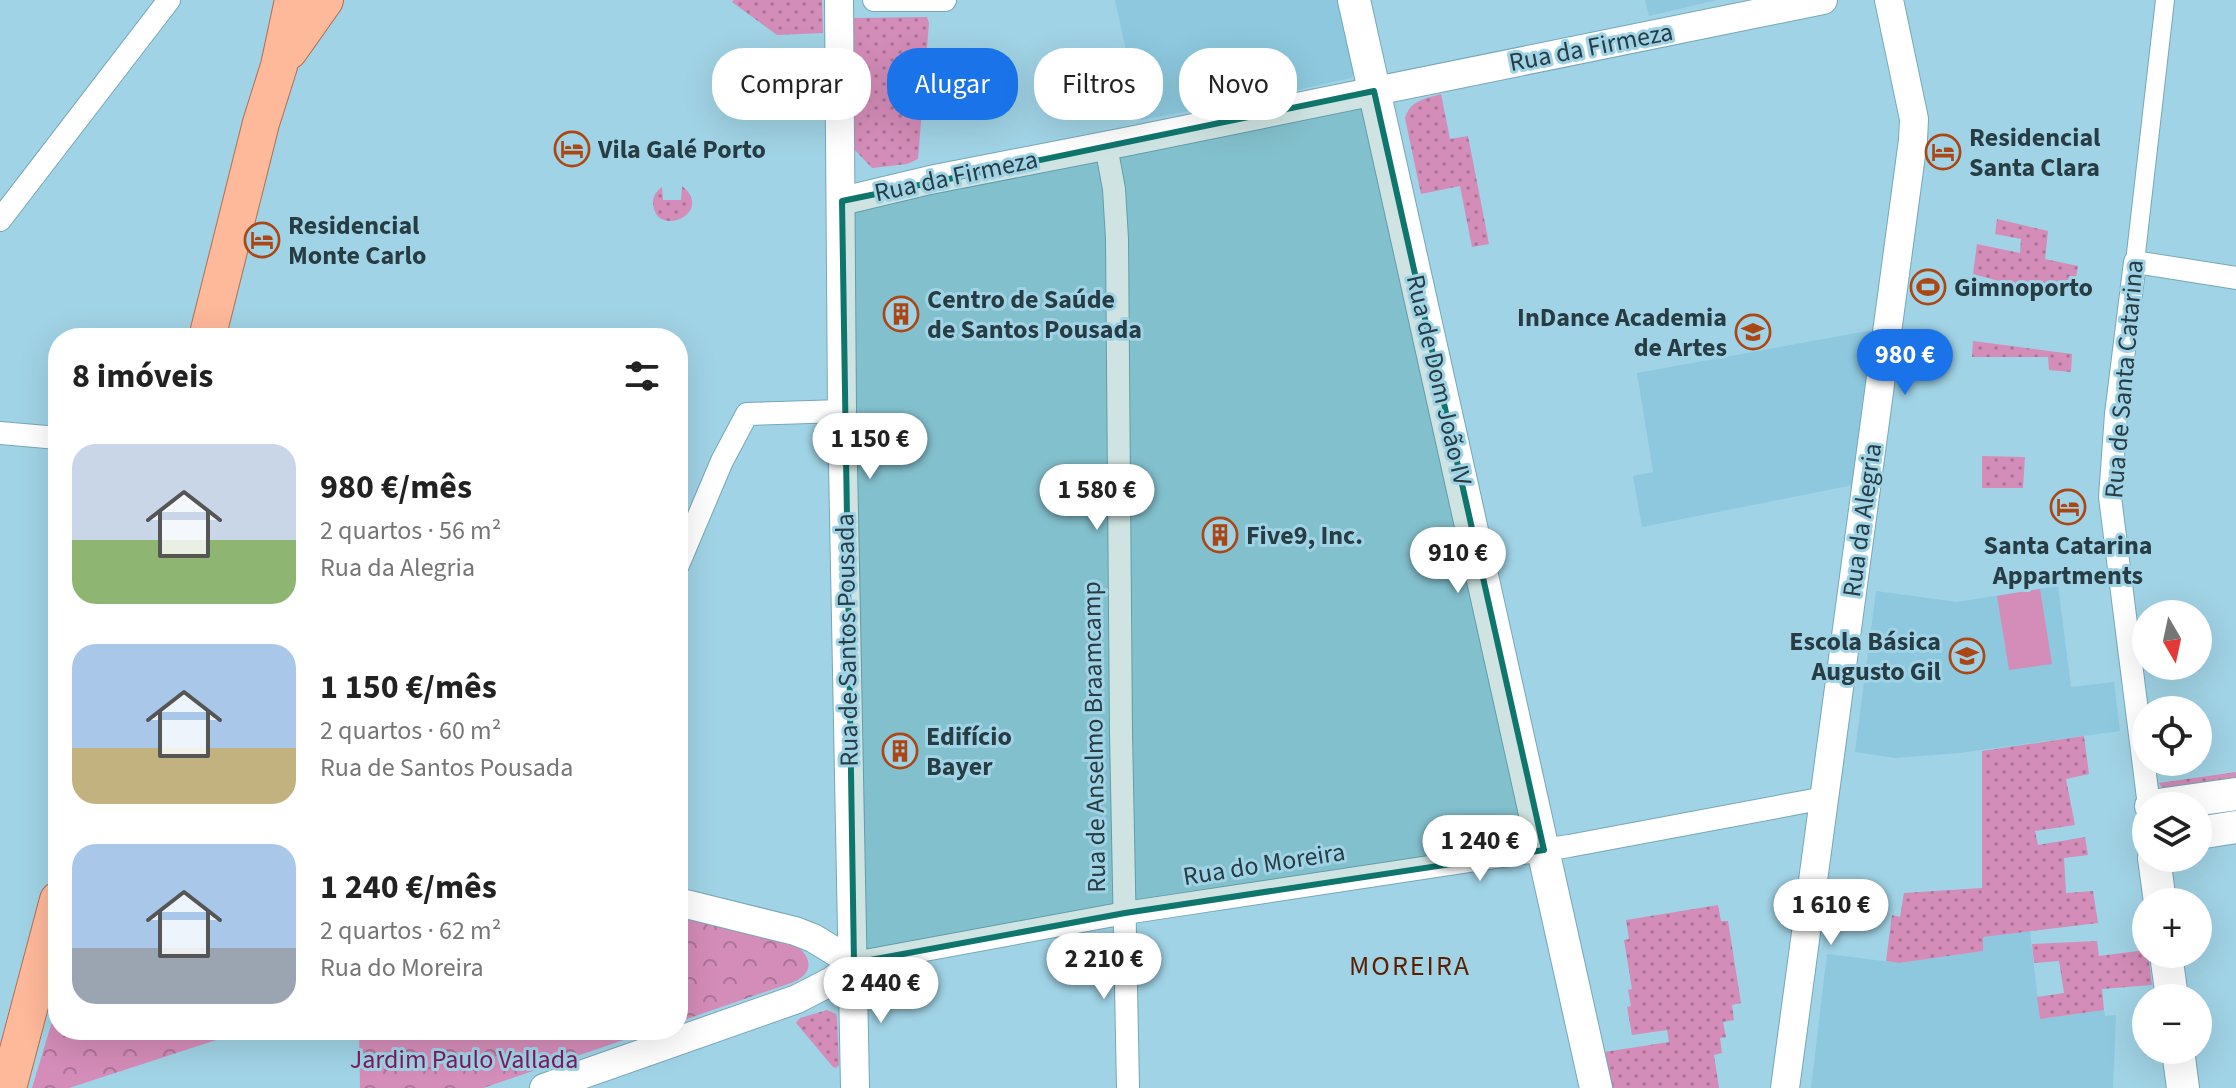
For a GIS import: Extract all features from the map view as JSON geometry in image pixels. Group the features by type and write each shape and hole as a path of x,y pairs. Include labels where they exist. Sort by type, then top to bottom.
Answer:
{"main road":[{"path":"210,328 261,123 279,66 293,0"},
{"path":"279,66 325,0"},
{"name":"Rua de Dom João IV","path":"1354,0 1596,1088"},
{"path":"2212,797 2236,794"},
{"path":"2212,831 2236,827"},
{"path":"8,1088 48,938"},
{"path":"2180,1064 2183,1088"}],"street":[{"path":"0,220 169,0"},
{"name":"Rua de Santos Pousada","path":"839,0 842,411 855,1088"},
{"path":"874,0 945,0"},
{"name":"Rua da Firmeza","path":"842,201 930,180 1374,91 1736,9 1823,0"},
{"name":"Rua da Alegria","path":"1785,1088 1913,140 1914,119 1889,0"},
{"name":"Rua de Santa Catarina","path":"2148,792 2110,497 2116,414 2165,0"},
{"name":"Rua de Anselmo Braamcamp","path":"1106,146 1114,189 1117,239 1121,733 1128,1088"},
{"path":"2135,262 2236,278"},
{"path":"688,541 722,461 747,414 842,411"},
{"path":"0,433 48,437"},
{"name":"Rua do Moreira","path":"854,963 1125,913 1544,850 1825,798"},
{"path":"688,904 795,931 813,938 854,963 832,981 797,999 688,1037"},
{"path":"544,1088 680,1040"}],"highlighted area":[{"path":"1374,91 1544,850 1125,913 854,963 842,201"}],"shaded area":[{"path":"1115,0 1343,0 1357,70 1351,78 1297,90 1297,48 1179,48 1179,113 1163,116 1163,48 1125,48"},
{"path":"1645,0 1717,0 1649,16"},
{"path":"1873,330 1853,485 1642,527 1633,476 1653,472 1637,373"},
{"name":"Escola Básica Augusto Gil","path":"2058,586 2071,687 2114,682 2120,731 1959,753 1896,758 1855,752 1876,591 1957,602"},
{"path":"2030,931 2040,1019 2104,1010 2105,1016 2116,1015 2113,1088 1811,1088 1827,954 1899,963 1982,951 1982,937"}],"green space":[{"path":"822,0 823,33 777,35 732,2"},
{"path":"927,17 927,48 887,48 887,120 921,120 918,159 907,164 872,168 851,146 851,120 871,120 871,48 850,48 850,18"},
{"path":"1441,94 1450,139 1468,136 1489,244 1472,247 1460,186 1421,194 1405,118 1415,104"},
{"path":"682,186 691,196 692,205 688,213 672,221 663,220 656,214 653,203 655,194 662,187 663,200 681,200"},
{"path":"1997,219 2048,231 2045,259 2078,266 2076,277 2069,276 2065,299 1973,274 1977,244 2020,253 2021,239 1995,234"},
{"path":"1973,341 2072,354 2071,372 2049,370 2048,357 1972,357"},
{"path":"1982,456 2025,457 2023,488 1982,488"},
{"path":"2040,589 2052,664 2009,670 1997,596"},
{"path":"2084,736 2089,774 2066,779 2075,825 2035,831 2038,845 2085,837 2088,855 2064,858 2066,893 2093,891 2098,923 1983,937 1983,951 1899,963 1886,961 1892,915 1900,917 1904,893 1982,888 1982,751"},
{"path":"2236,772 2236,782 2163,789 2159,783 2212,776"},
{"path":"1718,905 1721,921 1728,921 1741,1003 1732,1005 1734,1020 1723,1022 1726,1037 1720,1038 1722,1053 1714,1055 1719,1088 1607,1088 1598,1053 1669,1042 1667,1030 1632,1035 1627,1007 1631,1006 1628,990 1632,989 1624,940 1629,939 1626,920"},
{"path":"688,919 789,940 806,955 808,961 806,972 794,982 688,1019"},
{"path":"2097,941 2099,956 2132,952 2132,968 2150,968 2152,984 2102,989 2104,1010 2040,1019 2037,997 2064,993 2059,961 2034,963 2032,944"},
{"path":"827,1010 837,1017 839,1065 836,1068 796,1023 800,1018"},
{"path":"48,1035 48,1040 216,1040 69,1088 32,1088"},
{"name":"Jardim Paulo Vallada","path":"359,1040 624,1040 483,1088 360,1088"},
{"path":"402,1040 448,1040 448,1046 402,1045"}],"place":[{"name":"Vila Galé Porto","path":"572,149"},
{"name":"Residencial Santa Clara","path":"1943,152"},
{"name":"Residencial Monte Carlo","path":"262,240"},
{"name":"Gimnoporto","path":"1928,287"},
{"name":"Centro de Saúde de Santos Pousada","path":"901,314"},
{"name":"InDance Academia de Artes","path":"1753,332"},
{"name":"Santa Catarina Appartments","path":"2068,507"},
{"name":"Five9, Inc.","path":"1220,535"},
{"name":"Escola Básica Augusto Gil","path":"1967,656"},
{"name":"Edifício Bayer","path":"900,751"}],"district":[{"name":"MOREIRA","path":"1410,966"}]}
